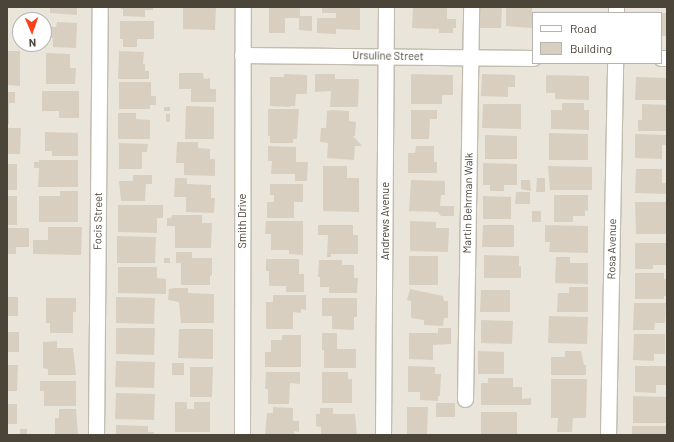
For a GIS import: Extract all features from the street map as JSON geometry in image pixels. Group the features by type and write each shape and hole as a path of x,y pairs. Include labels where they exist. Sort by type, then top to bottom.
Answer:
{"street":[{"name":"Focis Street","path":"96,435 100,7"},
{"name":"Smith Drive","path":"242,435 243,7"},
{"name":"Andrews Avenue","path":"383,435 386,7"},
{"name":"Martin Behrman Walk","path":"465,399 471,7"},
{"name":"Ursuline Street","path":"242,55 532,58"},
{"name":"Rosa Avenue","path":"608,435 615,64"}],"shaded area":[{"path":"7,7 667,7 667,435 7,435"}],"building":[{"path":"50,7 77,7 77,15 50,12"},
{"path":"121,7 153,7 153,10 145,10 145,17 123,16 123,9 121,9"},
{"path":"183,7 216,7 215,30 183,29"},
{"path":"269,7 300,7 300,16 312,16 312,31 299,30 299,18 285,18 285,33 269,33"},
{"path":"322,7 360,7 360,30 336,29 336,34 317,33 317,18 336,18 336,13 322,13"},
{"path":"413,7 447,7 447,19 456,19 456,28 453,28 453,33 439,33 439,29 412,28"},
{"path":"478,7 502,7 501,28 477,28"},
{"path":"506,7 532,7 532,28 506,26"},
{"path":"662,13 667,13 667,36 662,36"},
{"path":"120,21 154,21 154,39 137,39 137,47 123,47 123,39 120,39"},
{"path":"57,22 77,23 76,48 53,47 52,27 56,27"},
{"path":"7,51 20,52 20,86 7,85"},
{"path":"119,51 144,52 143,64 145,64 145,71 149,71 149,79 118,79"},
{"path":"46,53 70,54 70,68 76,68 75,84 46,84"},
{"path":"179,73 203,73 204,79 210,78 210,89 216,89 216,102 191,102 191,89 179,89"},
{"path":"284,74 307,75 307,94 296,94 295,106 270,106 270,77 284,77"},
{"path":"315,74 335,74 335,79 359,79 358,107 330,107 331,91 315,92"},
{"path":"411,74 453,75 453,95 442,95 442,104 411,104"},
{"path":"482,74 515,75 515,87 508,87 508,97 481,96"},
{"path":"546,75 589,76 589,100 555,99 555,93 546,93"},
{"path":"636,77 667,78 667,100 635,100"},
{"path":"119,82 151,82 151,96 156,96 156,105 150,105 150,109 119,109"},
{"path":"42,91 79,91 79,118 59,118 59,111 42,111"},
{"path":"7,92 15,92 15,103 9,103 9,124 7,124"},
{"path":"562,103 584,103 584,110 589,110 589,130 551,129 551,110 562,110"},
{"path":"483,104 521,104 521,129 482,128"},
{"path":"642,104 667,105 667,131 638,131 638,120 642,120"},
{"path":"186,106 214,107 214,139 185,139"},
{"path":"164,107 170,107 170,111 164,111"},
{"path":"268,109 299,109 297,139 293,139 293,143 270,143 270,136 268,136"},
{"path":"411,110 437,110 437,119 430,119 429,139 411,139"},
{"path":"327,111 349,111 349,121 356,122 355,136 353,136 362,146 355,146 354,160 327,158 328,143 320,142 321,128 326,128"},
{"path":"118,113 136,113 136,119 150,120 150,139 118,139"},
{"path":"166,114 170,114 170,122 166,122"},
{"path":"7,128 21,128 20,154 7,154"},
{"path":"45,132 78,133 78,156 52,156 52,151 45,151"},
{"path":"549,133 588,134 588,160 549,160"},
{"path":"635,134 667,135 667,145 662,145 662,159 635,158"},
{"path":"485,135 517,136 517,159 485,159"},
{"path":"177,142 198,142 198,148 210,149 210,159 215,159 215,176 184,175 184,163 176,163"},
{"path":"119,143 148,144 147,152 142,152 142,169 119,169"},
{"path":"268,146 296,147 296,162 308,162 307,181 295,181 295,174 271,174 272,161 268,161"},
{"path":"416,146 434,146 434,162 437,162 437,173 408,173 408,153 415,153"},
{"path":"39,160 78,160 78,187 38,187 39,168 34,168 34,162 39,162"},
{"path":"483,163 517,164 517,185 504,185 504,191 490,191 490,185 483,185"},
{"path":"7,164 17,164 17,190 7,190"},
{"path":"323,166 347,166 347,178 359,178 359,212 323,211"},
{"path":"548,166 592,167 592,190 550,190"},
{"path":"636,169 662,169 662,183 667,183 667,194 635,193"},
{"path":"133,175 152,175 152,184 146,184 145,201 121,201 119,181 133,181"},
{"path":"175,178 187,178 187,184 211,185 211,198 215,198 214,213 186,212 186,197 174,197"},
{"path":"537,178 545,178 545,192 536,192"},
{"path":"411,180 445,181 445,195 441,195 440,206 454,206 454,216 441,216 438,212 409,211"},
{"path":"521,180 530,180 531,191 521,189"},
{"path":"270,184 303,184 303,202 294,202 294,218 267,218 267,202 274,202 274,195 270,195"},
{"path":"60,191 78,191 78,222 39,222 39,196 60,196"},
{"path":"516,192 530,192 530,204 515,204"},
{"path":"554,195 588,195 588,211 585,210 585,216 573,216 573,222 554,222"},
{"path":"7,196 17,196 17,225 7,225"},
{"path":"483,196 511,197 511,219 483,219"},
{"path":"635,202 667,202 667,234 636,234"},
{"path":"118,205 163,205 163,218 157,218 157,233 118,232"},
{"path":"532,211 541,211 541,222 532,222"},
{"path":"172,215 202,215 202,223 212,223 211,248 175,248 175,226 167,226 167,218 171,218"},
{"path":"266,221 303,221 303,255 289,254 289,250 271,250 271,234 265,234"},
{"path":"410,221 436,222 436,228 449,228 448,252 410,251"},
{"path":"318,225 353,225 353,235 358,235 358,254 331,254 331,257 327,257 328,235 318,235"},
{"path":"483,225 514,225 514,247 482,247"},
{"path":"545,225 588,226 588,253 549,252 550,242 545,242"},
{"path":"48,227 82,227 81,255 33,254 33,240 48,240"},
{"path":"7,228 29,228 29,247 16,247 16,254 7,254"},
{"path":"117,236 156,237 155,263 117,263"},
{"path":"635,243 667,243 667,265 653,265 653,269 635,269"},
{"path":"176,252 192,252 192,258 212,258 212,275 210,276 210,285 181,285 181,263 176,263"},
{"path":"484,255 519,256 521,278 484,278"},
{"path":"409,256 438,256 438,285 409,285"},
{"path":"556,257 570,257 570,263 588,263 588,284 555,283"},
{"path":"164,258 170,258 170,263 164,263"},
{"path":"266,259 299,259 299,274 304,274 304,292 286,292 286,286 269,286 269,271 266,271"},
{"path":"319,260 342,260 342,265 354,265 354,278 358,278 357,293 329,293 329,287 320,287 320,277 318,277"},
{"path":"118,267 157,267 157,278 166,279 166,294 118,293"},
{"path":"635,273 664,273 664,279 667,279 667,296 664,296 664,299 635,299"},
{"path":"569,287 588,287 588,312 557,312 558,293 569,293"},
{"path":"188,288 188,293 214,294 214,323 181,323 179,302 168,300 169,289"},
{"path":"410,289 443,296 444,301 448,301 448,318 444,318 443,326 424,325 424,320 411,318 411,301 407,300"},
{"path":"481,290 510,290 510,312 480,312"},
{"path":"273,295 306,295 306,310 301,309 301,313 293,312 293,329 266,329 266,302 273,302"},
{"path":"7,297 18,297 18,316 7,316"},
{"path":"116,297 155,298 154,324 116,323"},
{"path":"46,298 76,298 76,312 73,312 73,333 50,333 50,323 46,323"},
{"path":"322,298 357,298 357,317 354,317 354,330 332,329 332,316 322,316"},
{"path":"634,303 666,303 665,323 655,323 654,330 633,330"},
{"path":"549,316 588,317 587,344 548,343"},
{"path":"481,320 513,321 512,344 481,343"},
{"path":"116,328 155,328 154,355 116,354"},
{"path":"438,328 451,328 451,344 433,345 433,360 409,359 409,333 438,333"},
{"path":"179,329 213,329 213,359 178,358"},
{"path":"7,332 19,332 19,352 7,352"},
{"path":"322,333 337,333 337,349 356,349 356,368 324,368"},
{"path":"634,334 665,334 665,354 654,354 654,361 633,360"},
{"path":"282,335 301,335 301,367 265,367 265,352 271,352 271,340 282,340"},
{"path":"57,341 57,348 73,348 76,375 48,375 48,369 43,368 43,342"},
{"path":"478,351 504,352 504,374 478,374"},
{"path":"565,351 581,351 584,365 586,365 586,375 551,375 551,357 565,357"},
{"path":"116,361 155,362 154,388 115,387"},
{"path":"172,363 184,363 184,375 172,375"},
{"path":"7,365 18,365 17,391 7,391"},
{"path":"408,366 435,367 435,374 441,374 440,396 438,396 438,401 420,400 420,392 408,392"},
{"path":"635,366 667,366 666,385 656,385 656,393 635,392"},
{"path":"190,367 213,367 212,397 190,397"},
{"path":"266,372 300,372 300,384 290,383 289,404 268,404 268,389 265,389"},
{"path":"322,372 348,372 348,379 352,379 352,403 322,403"},
{"path":"488,378 513,378 513,387 522,387 522,399 531,398 531,405 481,405 481,383 488,383"},
{"path":"551,379 587,379 586,418 573,418 572,432 557,432 558,418 551,418"},
{"path":"40,381 76,381 76,406 44,406 44,391 40,391"},
{"path":"116,393 155,394 154,420 115,419"},
{"path":"633,396 667,397 667,423 633,423"},
{"path":"175,402 187,402 187,409 194,409 194,402 210,402 210,432 175,432"},
{"path":"436,403 455,403 455,417 436,417"},
{"path":"7,404 17,404 17,424 7,424"},
{"path":"273,407 293,408 293,421 299,421 299,432 294,431 294,435 265,434 267,413 273,413"},
{"path":"407,407 428,407 427,435 407,435"},
{"path":"320,408 333,408 333,414 355,414 357,435 321,435 321,427 316,426 316,414 320,414"},
{"path":"59,409 76,409 78,435 55,435 55,418 59,418"},
{"path":"481,412 517,412 517,435 481,435"},
{"path":"116,425 148,426 148,432 154,432 154,435 116,435"},
{"path":"632,426 666,426 666,435 632,435"},
{"path":"20,429 27,429 27,435 20,435"}]}
